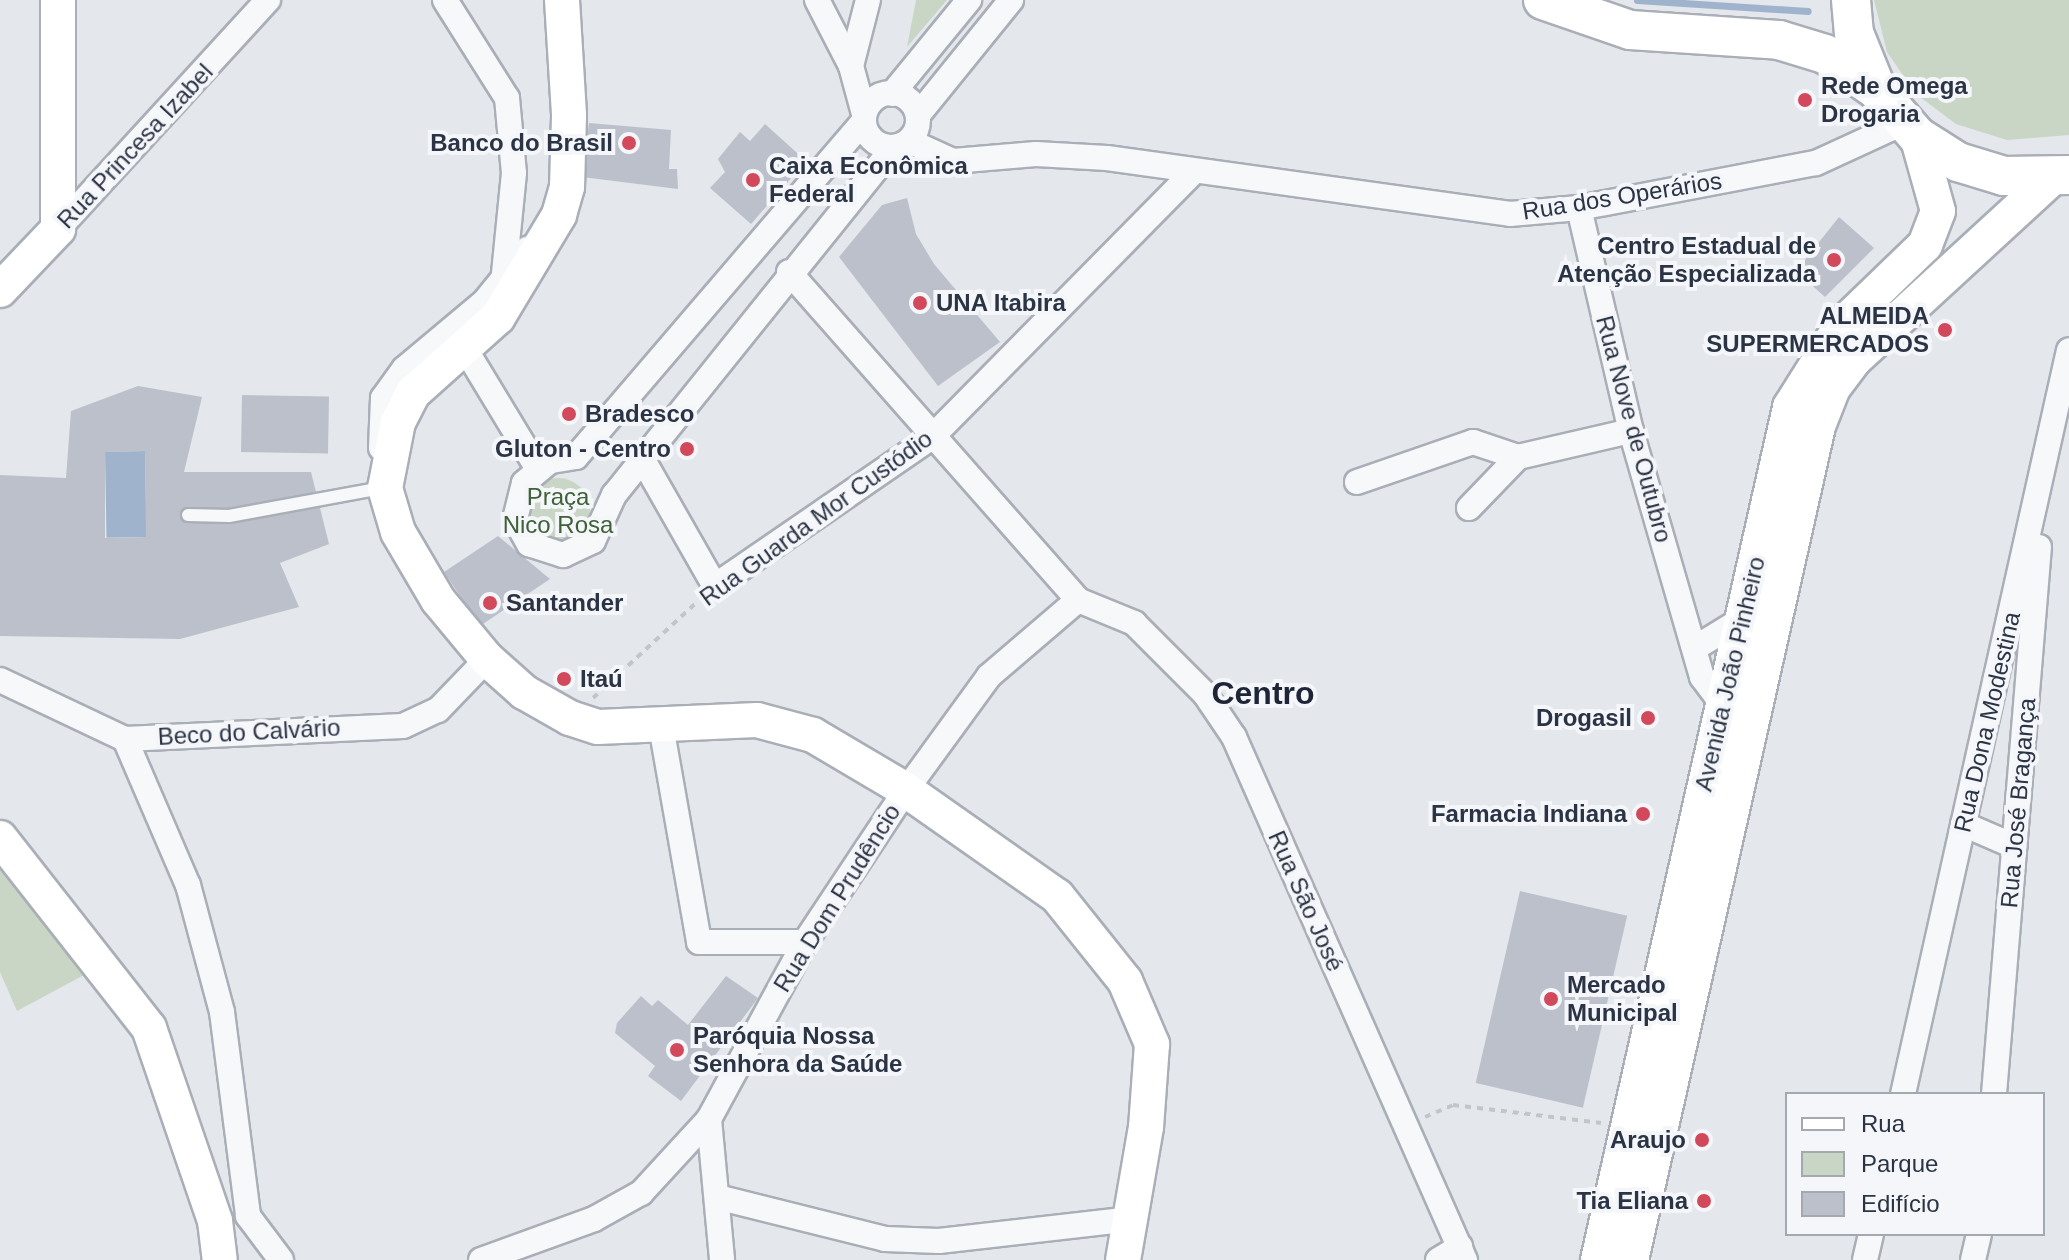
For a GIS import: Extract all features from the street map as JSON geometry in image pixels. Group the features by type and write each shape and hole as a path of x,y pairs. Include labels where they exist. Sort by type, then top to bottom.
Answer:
{"main road":[{"path":"1543,0 1630,30 1779,40 1825,54 1877,90 1910,129 1958,162 2004,176 2064,177"},
{"path":"1851,0 1854,33 1877,90"}],"street":[{"path":"58,0 58,229"},
{"name":"Rua Princesa Izabel","path":"0,290 268,0"},
{"path":"445,0 507,98 514,173 504,273"},
{"path":"384,466 413,393 498,317 528,276 559,215 567,187 569,116 562,0"},
{"path":"969,0 864,118 791,209 576,457 538,469 514,503 515,519 529,544 563,555 593,541 614,495 789,272 901,144 918,115 1011,0"},
{"path":"851,66 867,4"},
{"path":"821,9 847,18 867,4"},
{"path":"821,9 851,66 870,138 901,144"},
{"path":"851,66 887,94 908,100 918,115"},
{"name":"Rua dos Operários","path":"901,144 953,161 1036,154 1510,214 1579,208 1816,163 1910,129"},
{"name":"Avenida João Pinheiro","path":"1598,1260 1790,407 1841,326 1925,245 1934,222 1934,179 1910,129"},
{"name":"Rua Guarda Mor Custódio","path":"715,586 932,437 1191,174"},
{"name":"Avenida João Pinheiro","path":"1631,1260 1818,426 1833,388 1854,360 2064,177"},
{"name":"Rua Nove de Outubro","path":"1579,208 1631,431 1702,677 1722,704"},
{"path":"791,209 789,272 1078,600"},
{"path":"559,215 504,273 485,301 404,369 383,398 384,466 406,546 438,600 487,659 524,692 570,718 598,727 757,720 813,735 906,790 1057,896 1125,981 1152,1044 1132,1219 1123,1260"},
{"path":"464,347 538,469"},
{"name":"Rua Dona Modestina","path":"1903,1092 2069,350"},
{"name":"Rua José Bragança","path":"1994,1092 2042,482 2069,423"},
{"path":"1357,482 1473,442 1518,457 1631,431"},
{"path":"1469,508 1518,457"},
{"path":"643,460 715,586"},
{"name":"Rua Dom Prudêncio","path":"481,1260 594,1219 641,1193 709,1119 805,942 906,790 989,676 1078,600"},
{"name":"Rua São José","path":"1078,600 1134,623 1205,694 1234,737 1463,1254"},
{"path":"1695,648 1744,618"},
{"name":"Beco do Calvário","path":"0,680 125,739 403,726 438,710 487,659"},
{"path":"661,726 699,942 805,942"},
{"path":"125,739 188,885 222,1012 232,1219 220,1260"},
{"path":"1963,824 2014,846"},
{"path":"0,838 149,1028 232,1219 281,1260"},
{"path":"709,1119 722,1260"},
{"path":"717,1197 885,1239 939,1241 1132,1219"},
{"path":"1865,1260 1871,1236"},
{"path":"1973,1260 1979,1236"},
{"path":"1438,1260 1463,1254"}],"lane":[{"path":"188,515 229,516 384,466"}],"path":[{"name":"Rua Guarda Mor Custódio","path":"570,718 715,586"},
{"path":"1405,1127 1453,1105 1627,1126"}],"green space":[{"path":"916,0 947,0 907,47"},
{"path":"1874,0 2069,0 2069,135 2007,140 1956,124 1916,94 1887,52"},
{"name":"Praça Nico Rosa","path":"558,478 570,480 581,487 588,498 588,522 581,533 570,540 558,542 546,540 535,533 528,522 526,510 528,498 535,487 546,480"},
{"path":"0,859 84,975 17,1011 0,972"}],"water":[{"path":"145,451 147,537 107,538 105,452"}],"building":[{"name":"Banco do Brasil","path":"589,123 671,130 669,169 677,169 678,189 582,177"},
{"name":"Caixa Econômica Federal","path":"765,124 806,161 751,224 710,188 725,172 718,159 740,132 750,141"},
{"name":"UNA Itabira","path":"907,198 916,234 934,264 1000,342 938,386 839,257 882,205"},
{"name":"Centro Estadual de Atenção Especializada","path":"1839,217 1874,248 1825,297 1796,271"},
{"path":"138,386 202,397 184,472 311,472 329,544 280,563 299,607 180,639 0,636 0,475 66,478 71,411","holes":["145,451 146,537 105,538 105,452"]},
{"path":"242,395 329,397 328,454 241,452"},
{"name":"Santander","path":"498,536 550,579 480,626 444,572"},
{"name":"Mercado Municipal","path":"1520,891 1627,916 1583,1108 1476,1083"},
{"name":"Paróquia Nossa Senhora da Saúde","path":"726,976 758,998 681,1101 648,1076 655,1066 615,1033 617,1023 641,996 652,1006 658,1000 688,1025"}],"waterway":[{"path":"1637,0 1808,11"}],"place":[{"name":"Rede Omega Drogaria","path":"1805,100"},
{"name":"Banco do Brasil","path":"629,143"},
{"name":"Caixa Econômica Federal","path":"753,180"},
{"name":"Centro Estadual de Atenção Especializada","path":"1834,260"},
{"name":"UNA Itabira","path":"920,303"},
{"name":"ALMEIDA SUPERMERCADOS","path":"1945,330"},
{"name":"Bradesco","path":"569,414"},
{"name":"Gluton - Centro","path":"687,449"},
{"name":"Santander","path":"490,603"},
{"name":"Itaú","path":"564,679"},
{"name":"Drogasil","path":"1648,718"},
{"name":"Farmacia Indiana","path":"1643,814"},
{"name":"Mercado Municipal","path":"1551,999"},
{"name":"Paróquia Nossa Senhora da Saúde","path":"677,1050"},
{"name":"Araujo","path":"1702,1140"},
{"name":"Tia Eliana","path":"1704,1201"}],"district":[{"name":"Centro","path":"1263,693"}]}
